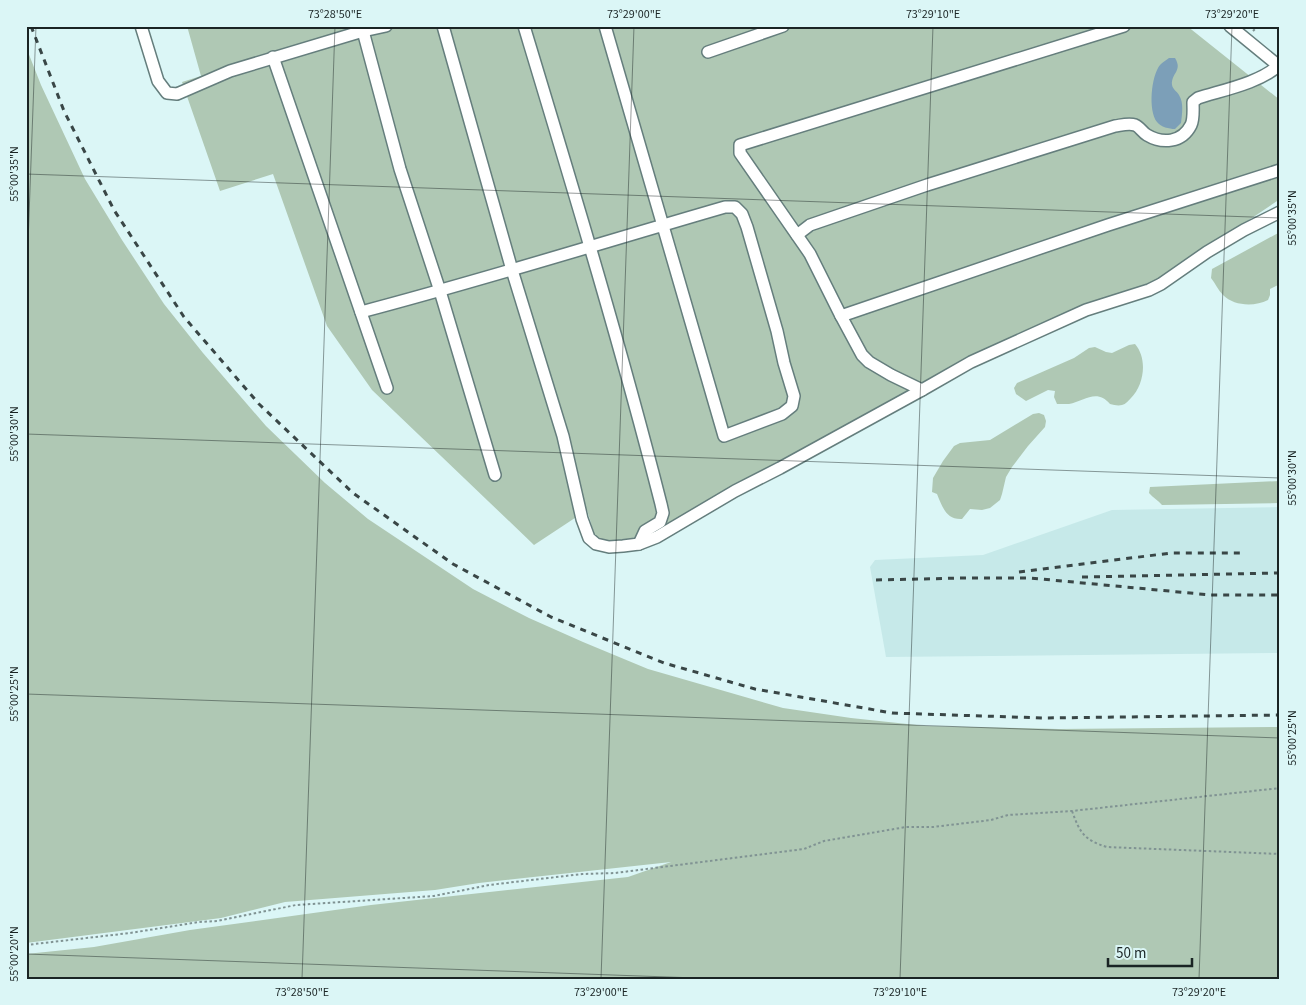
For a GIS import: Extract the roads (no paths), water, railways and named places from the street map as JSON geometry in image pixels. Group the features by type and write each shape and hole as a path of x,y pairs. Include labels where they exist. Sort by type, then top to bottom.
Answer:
{"street":[{"path":"141,26 158,81 166,93 178,94 230,71 363,31 386,26"},
{"path":"443,26 512,270 563,436 582,520 589,538 596,544 609,547 639,544 657,538 735,491 970,362 1086,310 1162,284 1207,252 1244,230 1280,212"},
{"path":"524,26 624,361 661,504 660,522 645,531 639,544"},
{"path":"361,312 440,291 591,247 664,225 725,207 735,207 742,214 748,227 794,396 792,406 782,414 724,436 664,225 605,26"},
{"path":"708,52 783,26"},
{"path":"922,390 890,375 869,362 862,355 810,254 740,153 740,145 1124,26"},
{"path":"797,235 810,225 927,185 1115,126 1137,125 1145,134 1157,140 1170,141 1182,137 1191,124 1193,102 1198,98 1261,78 1279,66 1230,26"},
{"path":"363,31 400,169 440,291 495,475"},
{"path":"274,57 387,388"},
{"path":"841,316 1108,225 1280,170"}],"railway":[{"path":"31,26 64,111 114,210 184,317 259,404 353,493 453,564 551,617 664,663 755,689 892,713 1043,718 1280,715"},
{"path":"1019,572 1171,553 1245,553"},
{"path":"1082,577 1280,573"},
{"path":"876,580 1030,578 1211,595 1280,595"}]}
